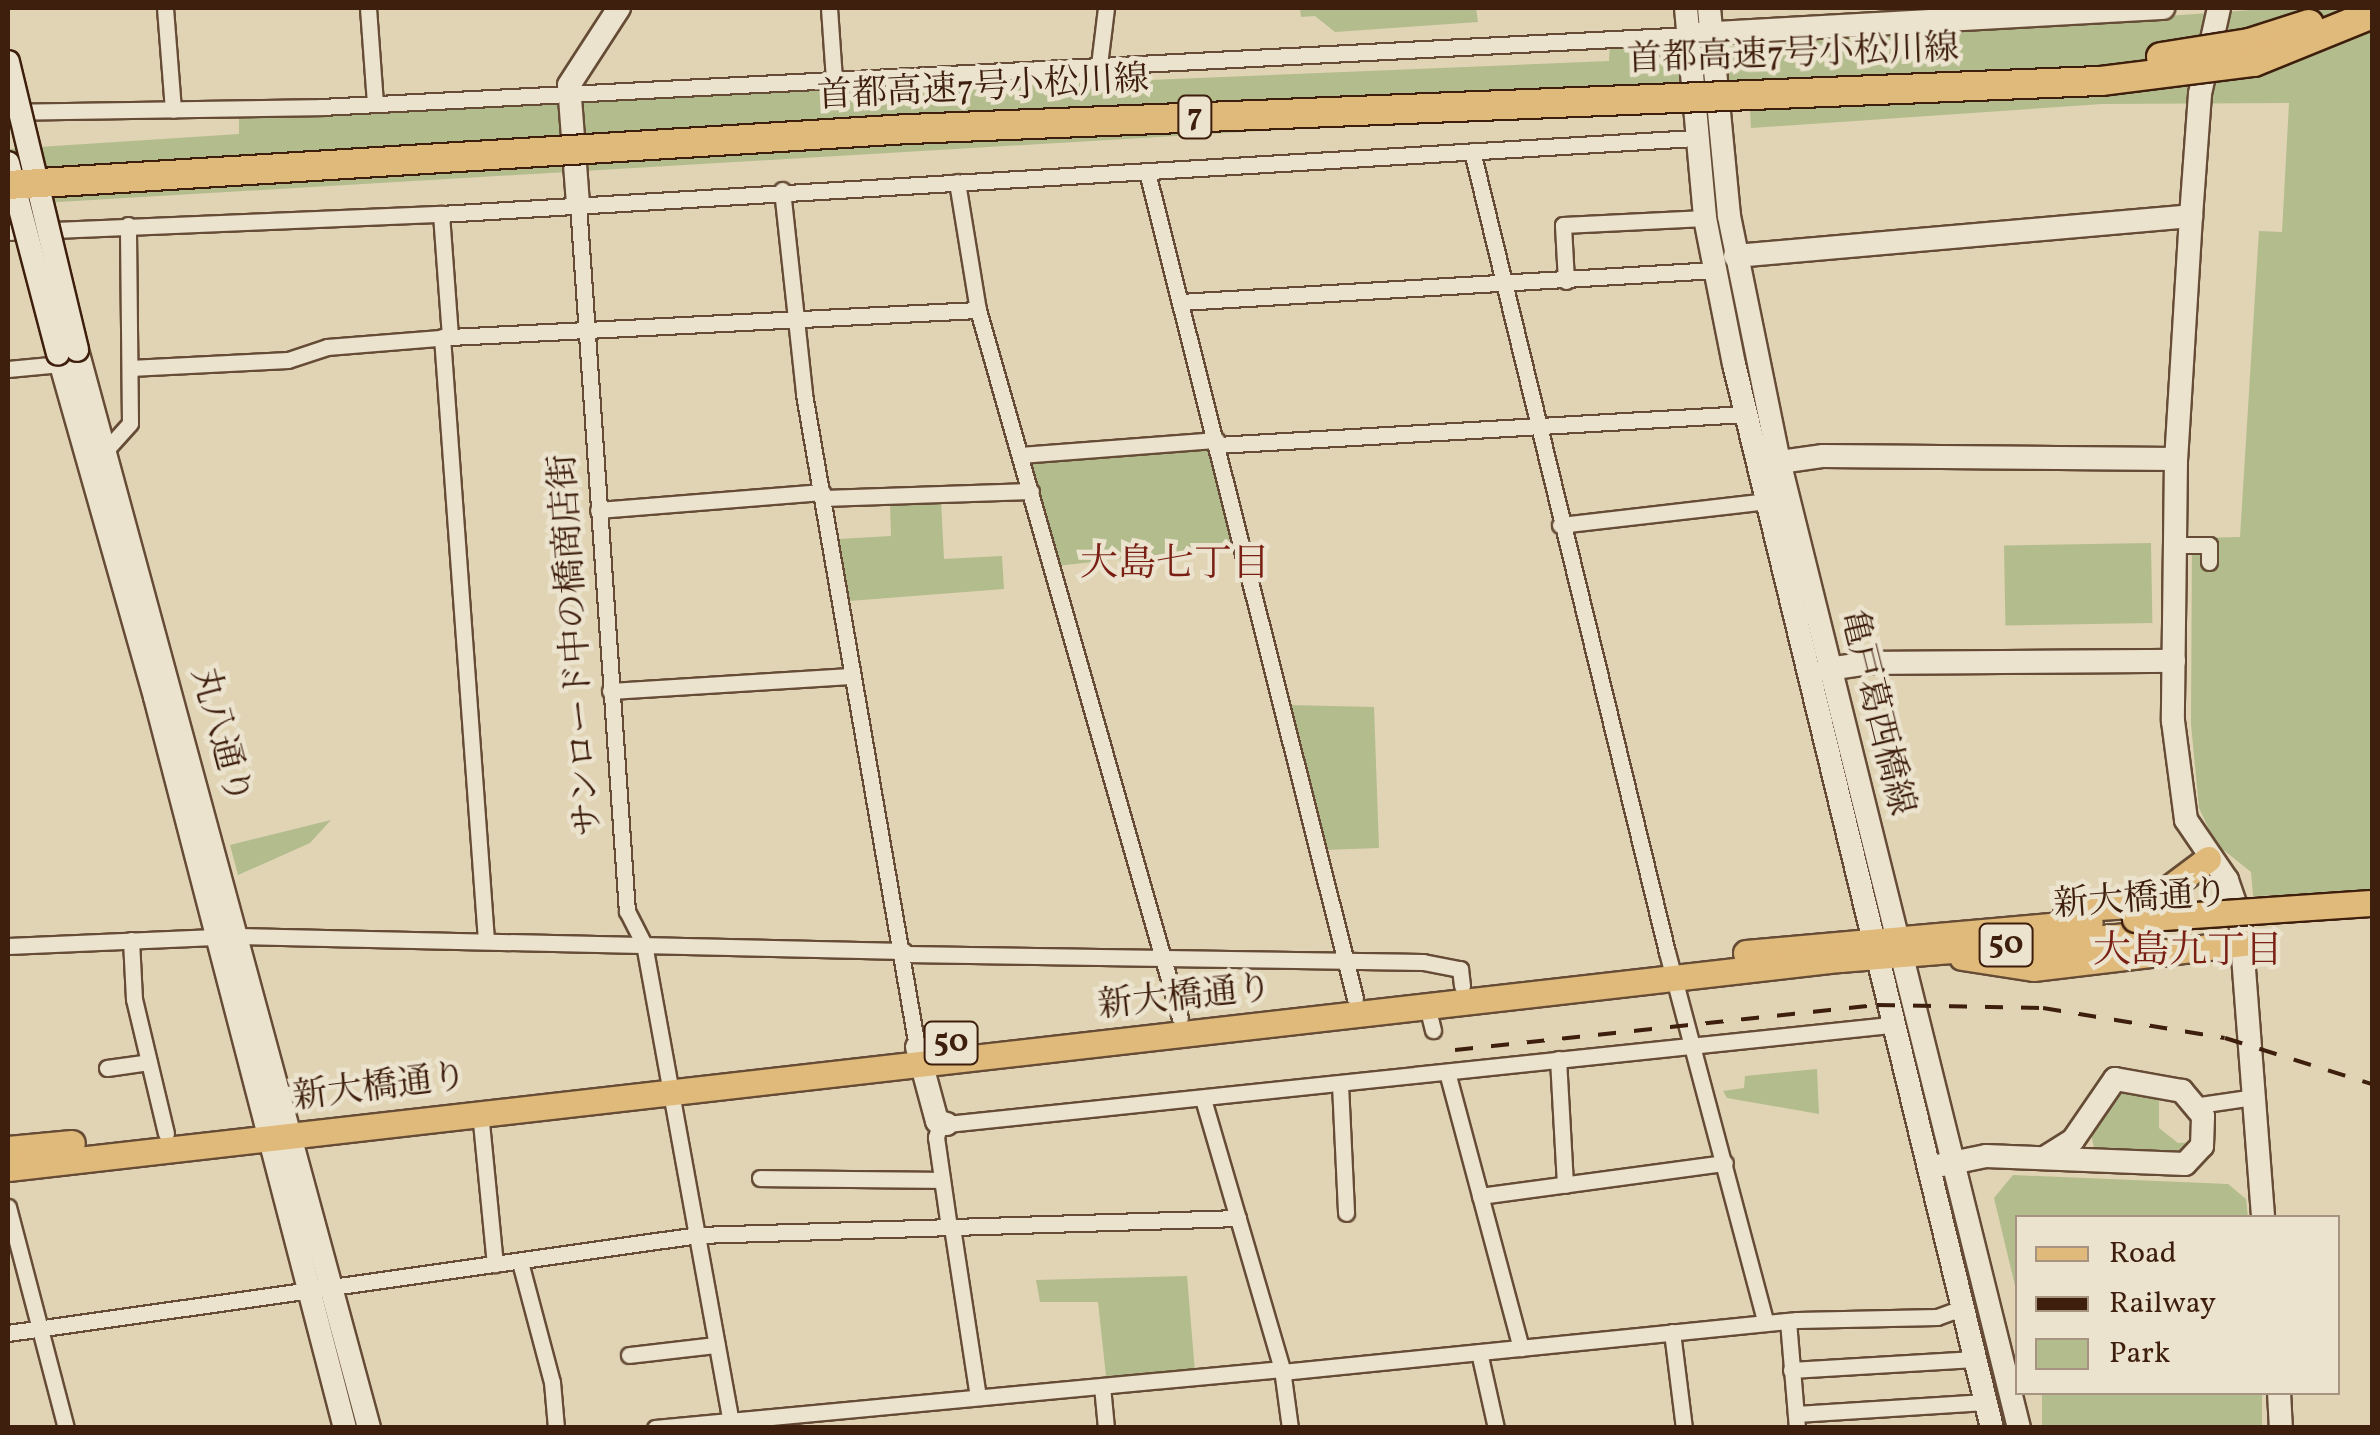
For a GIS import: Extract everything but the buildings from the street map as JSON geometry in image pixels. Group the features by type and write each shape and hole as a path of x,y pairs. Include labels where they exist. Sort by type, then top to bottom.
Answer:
{"highway":[{"name":"首都高速7号小松川線","path":"8,164 908,112 2101,62 2249,43 2347,8"},
{"name":"首都高速7号小松川線","path":"8,184 908,128 2134,78 2254,62 2372,14"}],"main road":[{"path":"578,204 568,94 571,77 618,8"},
{"name":"亀戸葛西橋線","path":"1686,8 1700,34 1768,464 1828,669 1884,945 1890,1025 1992,1428"},
{"name":"亀戸葛西橋線","path":"1709,8 1700,34 1696,138 1715,270 1745,414 1768,464 1766,501 1884,945 1952,1162 2019,1428"},
{"path":"1700,34 2163,8"},
{"path":"2220,8 2200,94 2191,216 2176,459 2174,661 2182,803 2208,859 2236,896 2244,942 2263,1215"},
{"name":"丸八通り","path":"8,62 65,356 106,450 226,936"},
{"name":"丸八通り","path":"8,164 65,356 278,1128 320,1289 346,1428"},
{"path":"1736,256 2191,216"},
{"path":"1768,464 1822,456 2176,459"},
{"path":"1828,669 1869,662 2174,661"},
{"path":"1942,940 2008,913 2148,904 2208,859"},
{"name":"新大橋通り","path":"2138,927 2372,903"},
{"name":"新大橋通り","path":"8,1168 278,1128 921,1055 1180,1018 1462,986 1674,970 1942,940 2372,918"},
{"path":"1942,940 2033,968 2244,942"},
{"name":"新大橋通り","path":"921,1055 1430,1018 1674,970"},
{"path":"921,1055 943,1124"},
{"path":"1927,1168 1952,1162 2046,1157 2170,1166 2193,1159 2204,1139 2199,1105 2182,1091 2121,1078 2110,1083 2069,1144 2046,1157"},
{"name":"新大橋通り","path":"8,1149 166,1133 480,1112 671,1082"},
{"path":"2088,1115 2086,1150 2115,1165"},
{"name":"丸八通り","path":"320,1289 369,1428"},
{"path":"1976,1363 1989,1354 1998,1335"},
{"path":"1976,1363 1998,1369 2009,1381"},
{"path":"2280,1395 2281,1428"}],"street":[{"path":"165,8 174,110"},
{"path":"368,8 375,104"},
{"path":"829,8 834,80"},
{"path":"1098,64 1106,8"},
{"path":"8,112 375,104 1700,34"},
{"path":"8,232 441,214 782,190 1696,138"},
{"path":"1472,151 1535,426 1766,1323"},
{"path":"1147,172 1355,998"},
{"path":"957,182 978,310 1180,1018"},
{"path":"782,190 793,320 851,675 921,1055"},
{"name":"サンロード中の橋商店街","path":"578,204 626,912 644,944 731,1424"},
{"path":"441,214 486,940"},
{"path":"1566,281 1563,225 1706,218"},
{"path":"106,450 128,430 128,225"},
{"path":"1180,302 1715,270"},
{"path":"130,368 288,360 327,348 446,337 978,310"},
{"path":"8,368 65,356"},
{"path":"1020,455 1745,414"},
{"path":"598,510 823,495 1030,491"},
{"path":"1560,525 1766,501"},
{"path":"2174,545 2209,545 2209,562"},
{"path":"610,690 851,675"},
{"path":"8,946 226,936 1348,962 1460,969 1462,986"},
{"path":"131,940 134,999 166,1133"},
{"path":"978,1397 942,1180 943,1124 1890,1025"},
{"path":"1558,1060 1565,1185"},
{"path":"107,1068 149,1062"},
{"path":"1447,1072 1521,1348"},
{"path":"1340,1084 1346,1213"},
{"path":"2199,1105 2254,1097"},
{"path":"1203,1099 1282,1370 1290,1428"},
{"path":"480,1112 495,1264"},
{"path":"1480,1196 1725,1163"},
{"path":"760,1178 942,1180"},
{"path":"8,1206 66,1428"},
{"path":"8,1332 698,1235 1238,1218"},
{"path":"520,1262 550,1369 556,1428"},
{"path":"655,1428 731,1424 826,1410 1788,1321 1937,1317 1962,1308"},
{"path":"1788,1321 1796,1421 1986,1402"},
{"path":"1672,1332 1684,1428"},
{"path":"628,1355 716,1345"},
{"path":"1479,1352 1496,1428"},
{"path":"1792,1370 1976,1363"},
{"path":"1102,1386 1106,1428"},
{"path":"826,1410 830,1428"}],"green space":[{"path":"1300,8 1476,8 1478,22 1335,32 1315,16 1301,17"},
{"path":"2280,8 2372,8 2372,893 2253,896 2251,872 2216,844 2199,808 2191,724 2192,538 2240,537 2259,231 2282,232 2289,103 2102,104 1751,128 1750,110 1295,129 8,205 8,149 239,134 239,118 956,81 958,88 1609,61 1610,45 1655,42 1656,52"},
{"path":"1215,448 1240,546 1056,566 1029,458"},
{"path":"941,500 944,559 1002,556 1004,589 849,601 838,539 891,536 890,502"},
{"path":"2151,543 2152,623 2005,626 2004,546"},
{"path":"1289,705 1374,707 1379,848 1324,850"},
{"path":"331,820 310,843 238,875 230,845"},
{"path":"1817,1069 1819,1114 1727,1098 1723,1091 1744,1088 1745,1076"},
{"path":"2130,1089 2159,1096 2159,1128 2178,1143 2197,1142 2191,1155 2101,1154 2094,1148 2091,1134 2115,1096"},
{"path":"2013,1175 2228,1184 2246,1199 2248,1215 2015,1215 2015,1286 1994,1198"},
{"path":"1187,1276 1195,1372 1106,1376 1098,1302 1040,1302 1036,1280"},
{"path":"2042,1395 2262,1395 2262,1428 2042,1428"}],"railway":[{"path":"1455,1050 1877,1005 2043,1008 2225,1038 2372,1084"}],"district":[{"name":"大島七丁目","path":"1175,566"},
{"name":"大島九丁目","path":"2188,953"}]}
